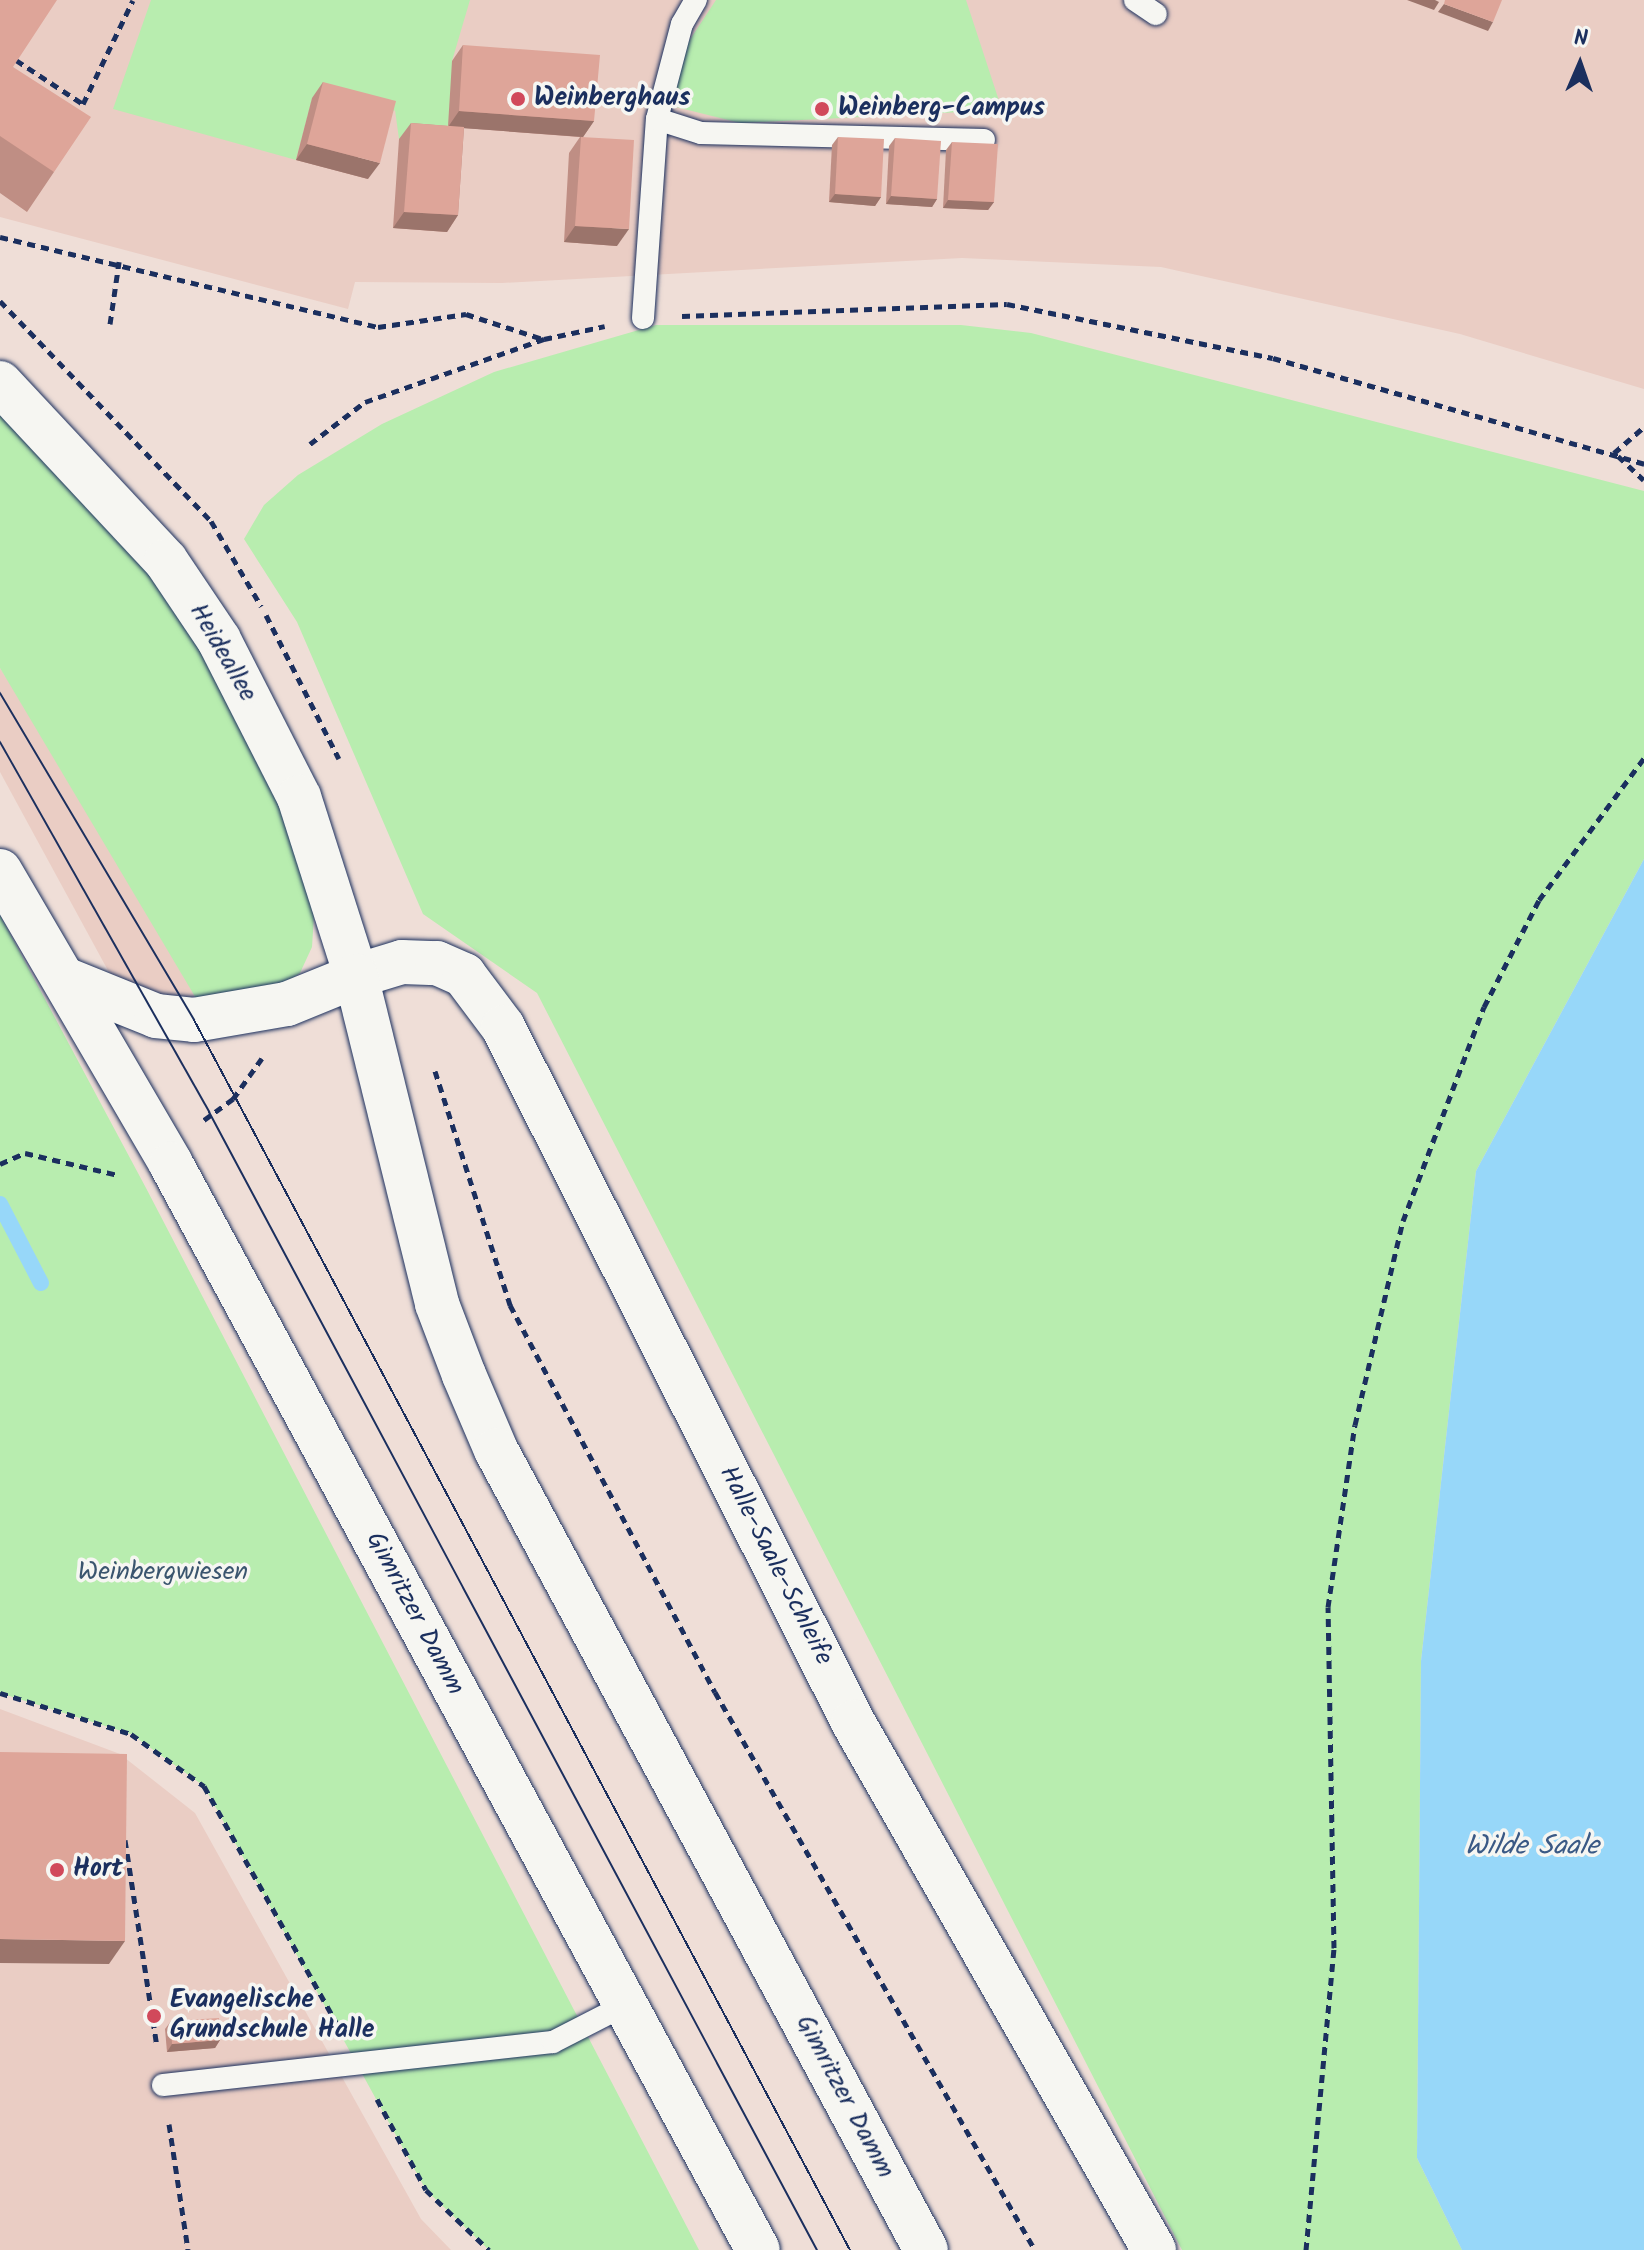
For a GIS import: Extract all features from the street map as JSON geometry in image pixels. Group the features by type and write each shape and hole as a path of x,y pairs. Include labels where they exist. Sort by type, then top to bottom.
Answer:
{"main road":[{"name":"Heideallee","path":"0,383 127,511 219,640 299,797 356,976"},
{"path":"0,871 67,980"},
{"name":"Halle-Saale-Schleife","path":"67,980 156,1016 194,1020 287,1004 356,976 402,962 437,963 464,975 503,1027 853,1722 1154,2250"},
{"name":"Gimritzer Damm","path":"356,976 437,1304 496,1450 926,2250"},
{"name":"Gimritzer Damm","path":"67,980 758,2250"}],"lane":[{"path":"643,318 657,119 682,24 696,0"},
{"path":"1135,0 1156,14"},
{"path":"657,119 701,133 984,140"},
{"path":"163,2085 360,2068 553,2042 625,2005"}],"path":[{"path":"16,60 83,104 133,0"},
{"path":"0,237 119,262 378,327 466,314 544,339"},
{"path":"110,324 119,262"},
{"path":"0,301 211,521"},
{"path":"310,444 365,402 544,339 643,318 1007,304 1273,358 1644,464"},
{"path":"1614,453 1644,427"},
{"path":"1614,453 1644,480"},
{"path":"1306,2250 1334,1948 1328,1607 1355,1425 1403,1221 1484,1007 1539,900 1644,758"},
{"path":"433,1066 510,1305 715,1692 1035,2250"},
{"path":"209,1112 233,1099"},
{"path":"0,1693 131,1734 204,1786 426,2190 489,2250"},
{"path":"123,1827 188,2250"}],"shaded area":[{"name":"Weinberg-Campus","path":"0,0 1644,0 1644,389 1460,334 1161,267 962,258 502,283 355,282 348,309 0,217"},
{"path":"0,668 89,807 200,1005 167,1001 111,976 0,772"},
{"name":"Evangelische Grundschule Halle","path":"0,1709 120,1754 195,1813 421,2219 451,2250 0,2250"}],"green space":[{"path":"151,0 470,0 452,61 453,143 399,139 395,110 385,117 312,99 296,160 113,109"},
{"path":"716,0 966,0 1002,110 740,123 672,106 687,44"},
{"path":"656,325 961,325 1031,333 1644,491 1644,859 1476,1171 1421,1661 1417,2158 1462,2250 1182,2250 537,993 423,914 297,622 244,539 264,505 298,475 382,424 494,372"},
{"path":"0,409 97,500 205,648 294,824 314,915 312,947 300,973 277,989 200,1005 0,668"},
{"name":"Weinbergwiesen","path":"0,915 146,1188 699,2250 489,2250 426,2190 204,1786 131,1734 0,1693"}],"water":[{"name":"Wilde Saale","path":"1644,859 1644,2250 1462,2250 1417,2158 1421,1661 1476,1171"}],"building":[{"path":"0,0 57,0 13,67 91,117 54,172 0,136"},
{"path":"1445,0 1502,0 1493,22 1444,4"},
{"name":"Weinberghaus","path":"463,45 600,55 594,121 459,111"},
{"path":"323,82 396,101 380,163 307,144"},
{"path":"411,123 464,127 458,215 404,212"},
{"path":"581,137 634,140 629,229 575,226"},
{"path":"838,137 884,139 881,197 835,194"},
{"path":"895,138 941,141 937,199 891,196"},
{"path":"952,142 998,144 994,202 948,200"},
{"name":"Hort","path":"0,1752 127,1754 125,1941 0,1939"},
{"path":"219,2018 220,2040 172,2044 171,2021"}],"waterway":[{"path":"0,1204 41,1283"}],"tram line":[{"path":"0,693 194,1020 850,2250"},
{"path":"0,742 209,1112 817,2250"}],"place":[{"name":"Weinberghaus","path":"518,99"},
{"name":"Weinberg-Campus","path":"822,109"},
{"name":"Hort","path":"57,1870"},
{"name":"Evangelische Grundschule Halle","path":"154,2016"}]}
